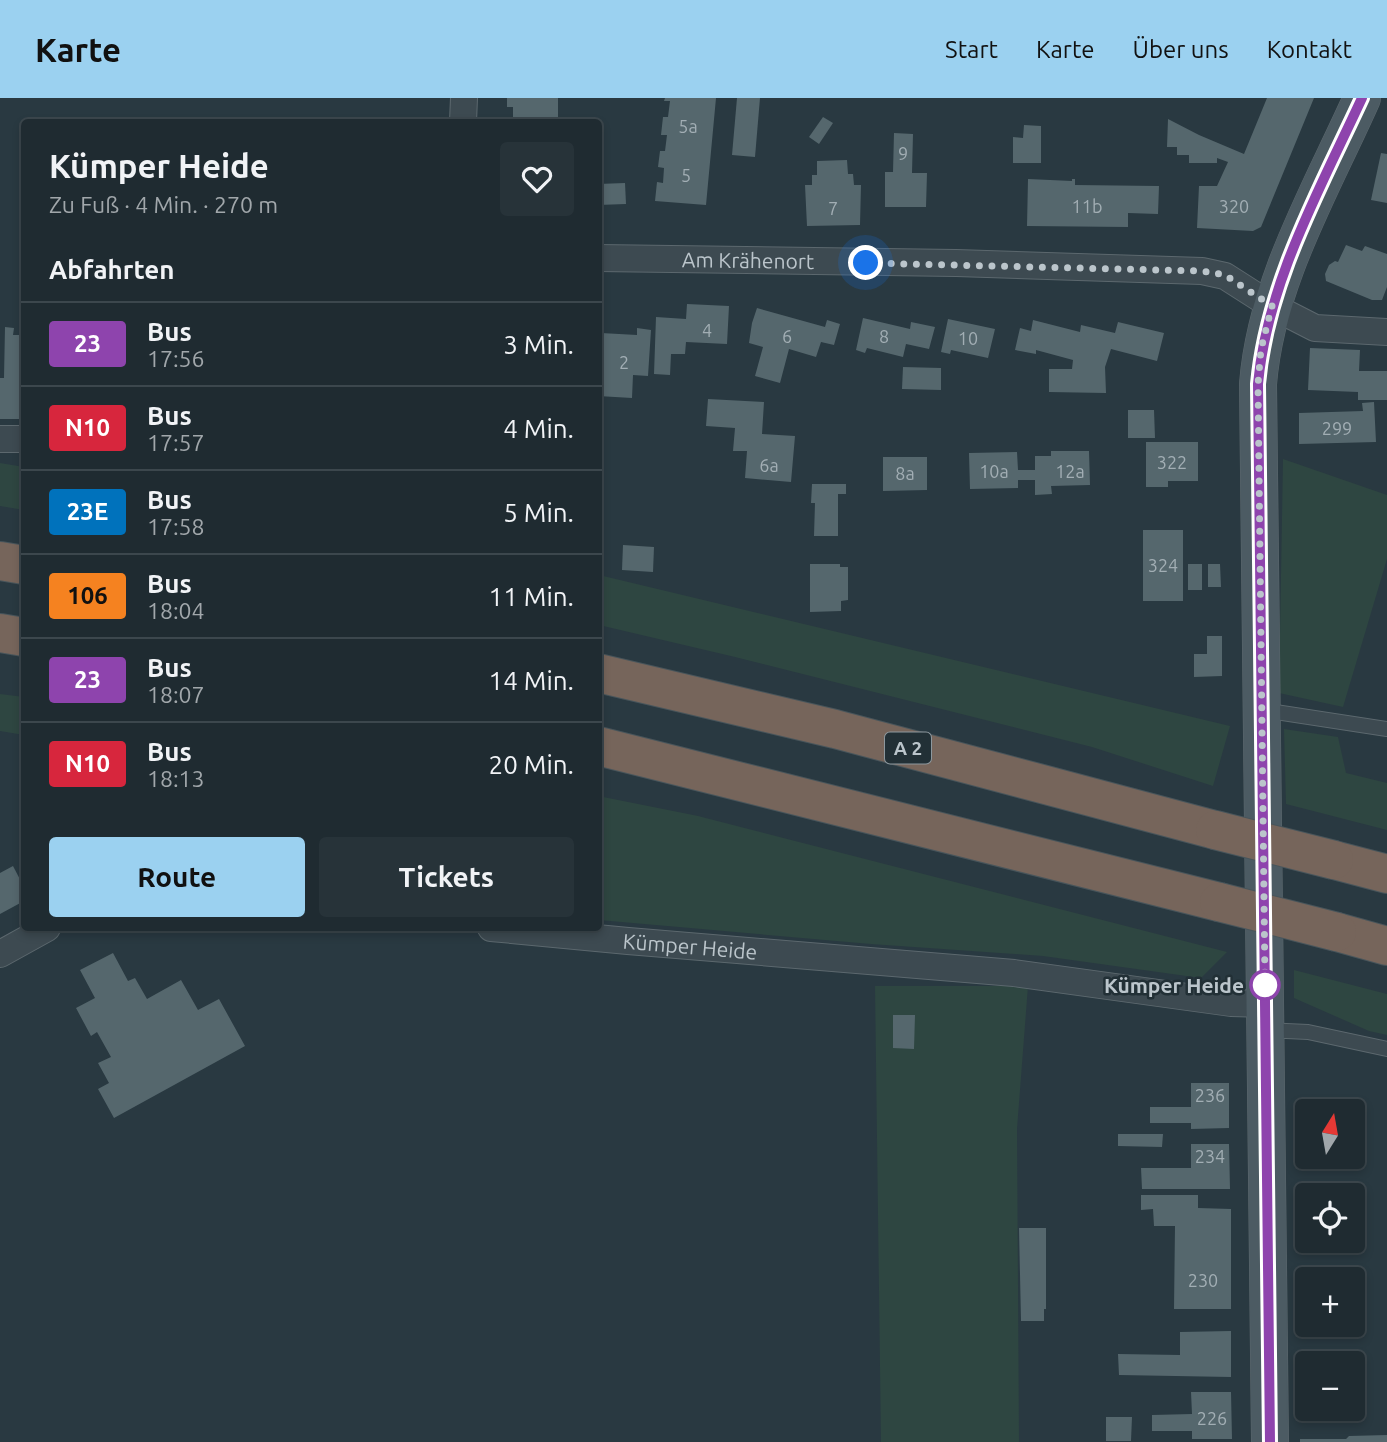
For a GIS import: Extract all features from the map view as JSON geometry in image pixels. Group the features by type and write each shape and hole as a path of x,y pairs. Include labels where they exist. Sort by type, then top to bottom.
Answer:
{"highway":[{"path":"0,561 21,564"},
{"name":"A 2","path":"602,674 835,729 1387,874"},
{"path":"602,747 1387,946"}],"main road":[{"path":"1270,1442 1258,384 1261,349 1272,306 1297,242 1362,98"}],"street":[{"path":"463,119 464,98"},
{"name":"Am Krähenort","path":"602,258 1202,271 1225,275 1272,306 1315,328 1387,332"},
{"path":"0,439 21,439"},
{"path":"0,954 42,931"},
{"name":"Kümper Heide","path":"520,931 1014,973 1231,1003 1266,1017"}],"lane":[{"path":"1263,710 1387,729"},
{"path":"1266,1017 1308,1032 1387,1049"}],"green space":[{"path":"1283,459 1387,495 1387,559 1343,707 1279,693"},
{"path":"0,463 21,466 21,510 0,506"},
{"path":"602,576 1230,726 1213,786 1092,747 602,626"},
{"path":"0,694 21,697 21,734 0,731"},
{"path":"1284,729 1338,737 1346,773 1387,783 1387,830 1286,804"},
{"path":"602,797 698,816 1227,952 1201,978 1043,956 602,920"},
{"path":"1294,970 1387,994 1387,1035 1369,1031 1294,998"},
{"path":"875,986 1028,986 1017,1129 1019,1442 881,1442"}],"building":[{"path":"507,98 558,98 558,119 513,119 513,107 507,107"},
{"path":"665,98 716,98 706,205 655,201 657,182 663,183 664,168 658,167 660,151 665,151 667,135 661,135 663,117 668,117 670,101 664,101"},
{"path":"737,98 760,98 755,157 732,155"},
{"path":"1267,98 1314,98 1261,227 1253,231 1197,228 1199,186 1217,186 1228,162 1217,158 1217,163 1189,163 1189,155 1177,155 1177,147 1167,147 1168,119 1244,154"},
{"path":"823,117 833,123 819,144 809,137"},
{"path":"1024,125 1041,126 1041,163 1013,163 1013,137 1023,138"},
{"path":"894,133 913,134 912,173 927,173 926,207 885,207 885,172 893,172"},
{"path":"1381,153 1387,154 1387,203 1371,200"},
{"path":"847,160 848,174 853,174 854,185 861,185 860,225 807,226 805,185 812,185 812,175 817,175 817,161"},
{"path":"1028,179 1075,179 1075,185 1159,186 1158,214 1128,213 1128,227 1027,226"},
{"path":"625,183 626,204 602,205 602,184"},
{"path":"1346,245 1362,251 1365,246 1387,254 1387,287 1382,300 1372,300 1326,281 1325,274 1329,265 1338,262"},
{"path":"687,304 729,306 727,344 686,342 685,354 671,354 670,375 654,374 656,317 686,319"},
{"path":"757,308 825,327 827,320 840,324 834,345 821,342 816,357 789,349 780,383 755,376 763,347 749,343"},
{"path":"863,318 910,329 911,322 935,327 929,349 906,344 903,357 867,348 865,353 856,350"},
{"path":"948,319 995,329 988,358 951,350 950,354 941,352"},
{"path":"1033,320 1080,332 1081,325 1115,333 1118,322 1164,333 1157,361 1111,349 1105,367 1106,393 1049,392 1049,369 1072,369 1073,360 1036,350 1036,354 1015,350 1020,328 1031,331"},
{"path":"5,327 14,328 13,335 21,335 21,419 0,419 0,378 4,378"},
{"path":"637,328 651,330 648,376 633,375 632,398 602,396 602,333 637,335"},
{"path":"1310,348 1360,350 1359,371 1387,371 1387,400 1358,400 1358,392 1308,390"},
{"path":"903,367 941,368 941,390 902,389"},
{"path":"708,399 764,402 762,434 795,436 791,482 745,478 747,451 733,451 735,428 706,426"},
{"path":"1374,402 1376,442 1299,444 1299,413 1363,411 1362,403"},
{"path":"1128,410 1154,410 1155,438 1128,438"},
{"path":"1146,442 1198,442 1198,481 1168,481 1168,487 1146,487"},
{"path":"1051,451 1089,451 1090,485 1051,486 1052,494 1035,495 1035,480 1018,480 1018,488 970,489 969,453 1017,452 1018,470 1035,470 1035,456 1051,456"},
{"path":"883,457 927,457 927,490 883,491"},
{"path":"812,484 846,484 846,494 838,494 838,536 814,536 815,503 811,503"},
{"path":"1143,530 1183,530 1183,601 1143,601"},
{"path":"623,545 654,547 653,572 622,570"},
{"path":"810,564 840,564 840,567 848,567 848,600 841,601 841,611 810,612"},
{"path":"1188,564 1202,564 1202,590 1188,590"},
{"path":"1208,564 1220,564 1221,587 1208,587"},
{"path":"1207,636 1222,636 1222,676 1194,677 1194,654 1207,654"},
{"path":"13,866 21,881 21,903 0,914 0,873"},
{"path":"113,953 128,981 135,978 147,999 181,980 198,1010 219,999 245,1046 114,1118 98,1089 109,1083 98,1063 111,1057 97,1032 91,1036 76,1008 95,998 80,970"},
{"path":"893,1015 915,1015 914,1049 893,1048"},
{"path":"1191,1083 1229,1083 1229,1128 1191,1129 1191,1123 1150,1123 1150,1107 1191,1107"},
{"path":"1118,1134 1163,1134 1162,1147 1118,1146"},
{"path":"1191,1144 1229,1144 1230,1189 1142,1189 1141,1168 1191,1168"},
{"path":"1141,1195 1198,1195 1198,1208 1231,1209 1231,1309 1174,1309 1175,1226 1154,1226 1153,1209 1141,1210"},
{"path":"1019,1228 1046,1228 1044,1321 1021,1321"},
{"path":"1231,1331 1231,1377 1119,1375 1118,1354 1180,1355 1180,1332"},
{"path":"1191,1392 1231,1392 1232,1439 1192,1439 1192,1431 1152,1431 1152,1415 1192,1414"},
{"path":"1106,1417 1132,1417 1131,1441 1106,1441"},
{"path":"1387,1435 1387,1442 1300,1442 1300,1439 1346,1439 1349,1436"}],"bus line":[{"name":"23","path":"1270,1442 1258,384 1261,349 1272,306 1297,242 1362,98"}],"place":[{"name":"Kümper Heide","path":"1265,985"}],"route":[{"path":"866,263 1202,271 1225,275 1272,306 1261,349 1258,384 1265,985"}]}
